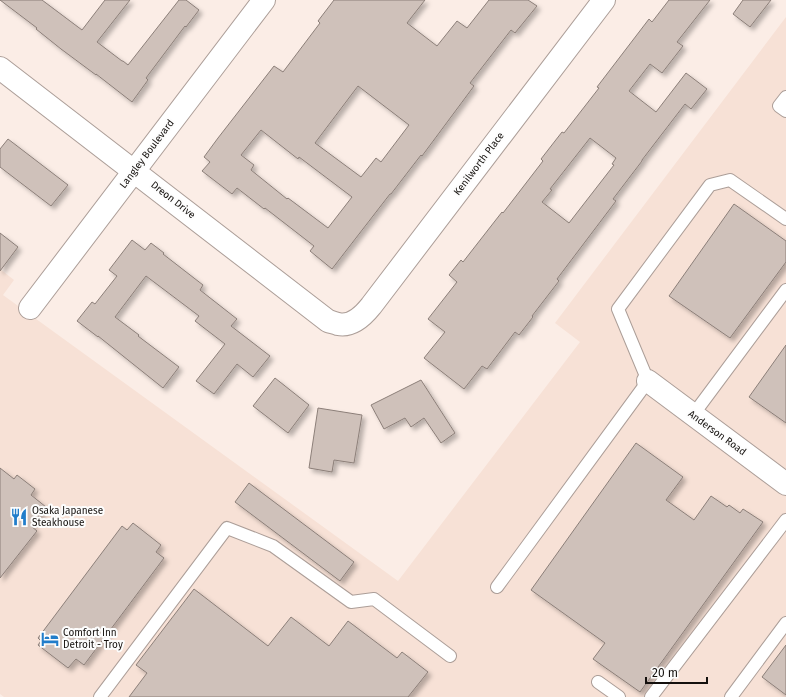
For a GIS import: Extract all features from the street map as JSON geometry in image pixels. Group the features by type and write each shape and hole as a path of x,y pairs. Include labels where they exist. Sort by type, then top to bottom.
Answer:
{"street":[{"name":"Langley Boulevard","path":"30,308 264,0"},
{"name":"Kenilworth Place","path":"349,323 356,321 364,315 604,0"},
{"name":"Dreon Drive","path":"0,68 328,320 338,324 349,323"},
{"name":"Anderson Road","path":"648,382 785,480"}],"lane":[{"path":"786,97 779,106 786,111"},
{"path":"498,587 648,382 618,309 710,185 730,180 786,219"},
{"path":"693,415 786,290"},
{"path":"651,697 786,520"},
{"path":"100,697 227,528 273,546 351,602 374,600 450,656"},
{"path":"731,697 786,623"},
{"path":"598,682 619,697"}],"shaded area":[{"path":"786,17 786,697 4,697 0,694 0,269 14,280 3,295 398,581 580,342 555,323"}],"building":[{"path":"0,0 42,0 82,30 105,0 130,0 97,42 128,65 179,0 186,0 199,10 186,27 185,26 146,78 148,80 132,102 61,49 36,29 37,28"},
{"path":"334,0 425,0 407,23 437,46 457,21 467,28 489,0 528,0 537,6 515,33 511,30 470,83 474,86 422,156 421,155 332,269 310,251 314,246 265,208 264,209 237,188 232,194 202,171 210,162 204,157 218,138 274,66 283,72 320,23 318,21","holes":["358,86 409,125 381,162 376,158 361,177 315,143","261,130 298,159 299,157 352,197 328,228 288,198 287,199 251,170 254,165 241,155"]},
{"path":"669,0 710,0 677,42 683,46 662,73 650,64 629,91 656,112 686,73 707,89 691,109 685,104 642,160 613,199 616,201 557,279 559,281 519,335 515,332 487,369 482,366 464,389 424,358 445,332 428,319 457,282 449,275 461,260 463,262 502,212 503,213 543,161 541,159 562,132 564,133 599,88 597,87 649,19 652,22","holes":["590,138 616,158 612,164 614,165 569,223 542,202 552,190 550,189"]},
{"path":"743,0 771,0 750,27 733,14"},
{"path":"8,139 68,185 51,206 0,167 0,149"},
{"path":"734,204 786,241 786,262 730,338 669,296"},
{"path":"0,233 18,247 0,271"},
{"path":"132,240 145,250 151,243 203,285 200,290 237,319 231,326 270,356 253,377 237,364 214,394 196,381 225,344 195,321 199,316 146,276 115,317 179,367 163,388 77,321 92,302 95,304 117,276 109,270"},
{"path":"786,345 786,423 749,397"},
{"path":"275,378 309,405 288,433 253,406"},
{"path":"421,380 455,433 441,443 424,418 411,427 405,418 384,429 371,405"},
{"path":"318,408 362,415 354,463 334,460 332,472 309,468"},
{"path":"636,443 683,477 666,500 694,520 711,496 727,507 729,505 740,513 743,509 763,522 640,692 593,659 605,643 531,590"},
{"name":"Osaka Japanese Steakhouse","path":"0,468 14,479 17,475 35,489 31,495 46,507 31,526 37,531 0,578"},
{"path":"249,483 354,562 340,581 235,502"},
{"path":"133,523 161,545 156,552 164,558 84,665 76,659 68,668 38,645 41,641 38,638 122,526 127,530"},
{"path":"194,589 268,646 291,617 329,646 348,621 397,658 402,652 428,672 408,697 129,697 147,673 136,665"},
{"path":"786,645 786,695 762,677"}],"place":[{"name":"Osaka Japanese Steakhouse","path":"19,517"},
{"name":"Comfort Inn Detroit - Troy","path":"50,639"}]}
